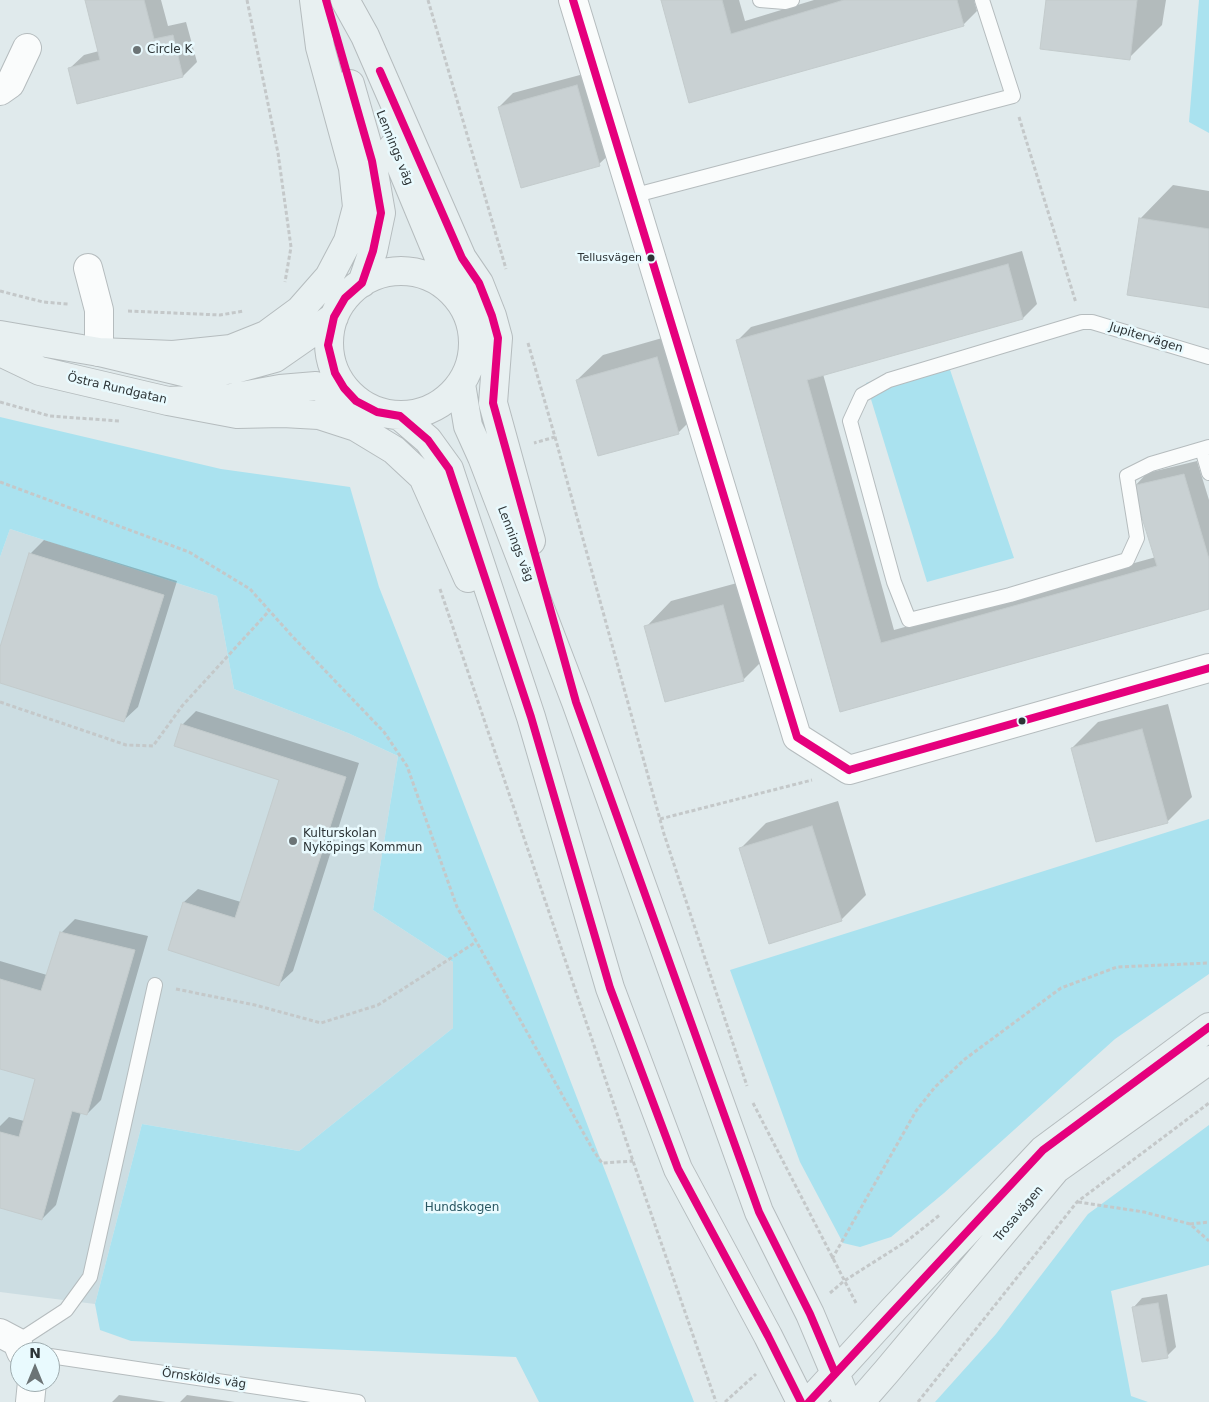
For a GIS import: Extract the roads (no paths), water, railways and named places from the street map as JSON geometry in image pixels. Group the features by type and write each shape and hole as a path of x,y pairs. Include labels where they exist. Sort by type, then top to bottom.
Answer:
{"main road":[{"path":"99,352 173,355 231,349 266,336 300,310 329,277 348,241 357,207 353,168 320,47 314,0"},
{"name":"Lennings väg","path":"326,0 372,161 381,213 362,283"},
{"name":"Lennings väg","path":"334,0 455,296"},
{"name":"Lennings väg","path":"345,0 365,36 462,258 479,283 492,316 498,338 493,403 576,702"},
{"path":"399,271 418,273 438,279 455,296 468,316 473,339 471,363 460,384 444,402 424,412 400,416 377,412 356,400 344,388 335,373 328,345 334,317 345,298 362,283 380,275 399,271"},
{"path":"0,335 99,352 191,374 235,370 275,358 334,317"},
{"name":"Östra Rundgatan","path":"0,352 40,371 168,402 231,398 280,389 316,386 356,400"},
{"name":"Lennings väg","path":"460,384 468,426 482,457 576,702 759,1212 810,1314 847,1402"},
{"path":"168,402 237,414 283,413 319,415 356,427 394,450 423,477 531,717"},
{"path":"400,416 428,440 449,469 531,717 610,988 678,1169 768,1336 801,1402"},
{"name":"Trosavägen","path":"809,1402 1043,1150 1209,1027"},
{"name":"Trosavägen","path":"860,1402 1056,1169 1209,1060"}],"street":[{"path":"573,0 797,737 849,770 1209,668"},
{"path":"0,92 10,84 26,48"},
{"path":"88,268 99,310 99,352"}],"lane":[{"path":"760,0 785,2 792,0"},
{"path":"632,196 1012,96 982,0"},
{"name":"Jupitervägen","path":"1205,448 1151,464 1127,476 1137,538 1127,560 1010,595 909,620 894,582 850,421 862,395 889,380 1082,322 1092,322 1209,357"},
{"path":"1205,448 1209,473"},
{"path":"22,1342 66,1310 90,1278 155,985"},
{"name":"Örnskölds väg","path":"60,1357 358,1402"}],"place":[{"name":"Circle K","path":"137,50"},
{"name":"Tellusvägen","path":"651,258"},
{"name":"Kulturskolan Nyköpings Kommun","path":"293,841"}],"park label":[{"name":"Hundskogen","path":"462,1208"}]}
